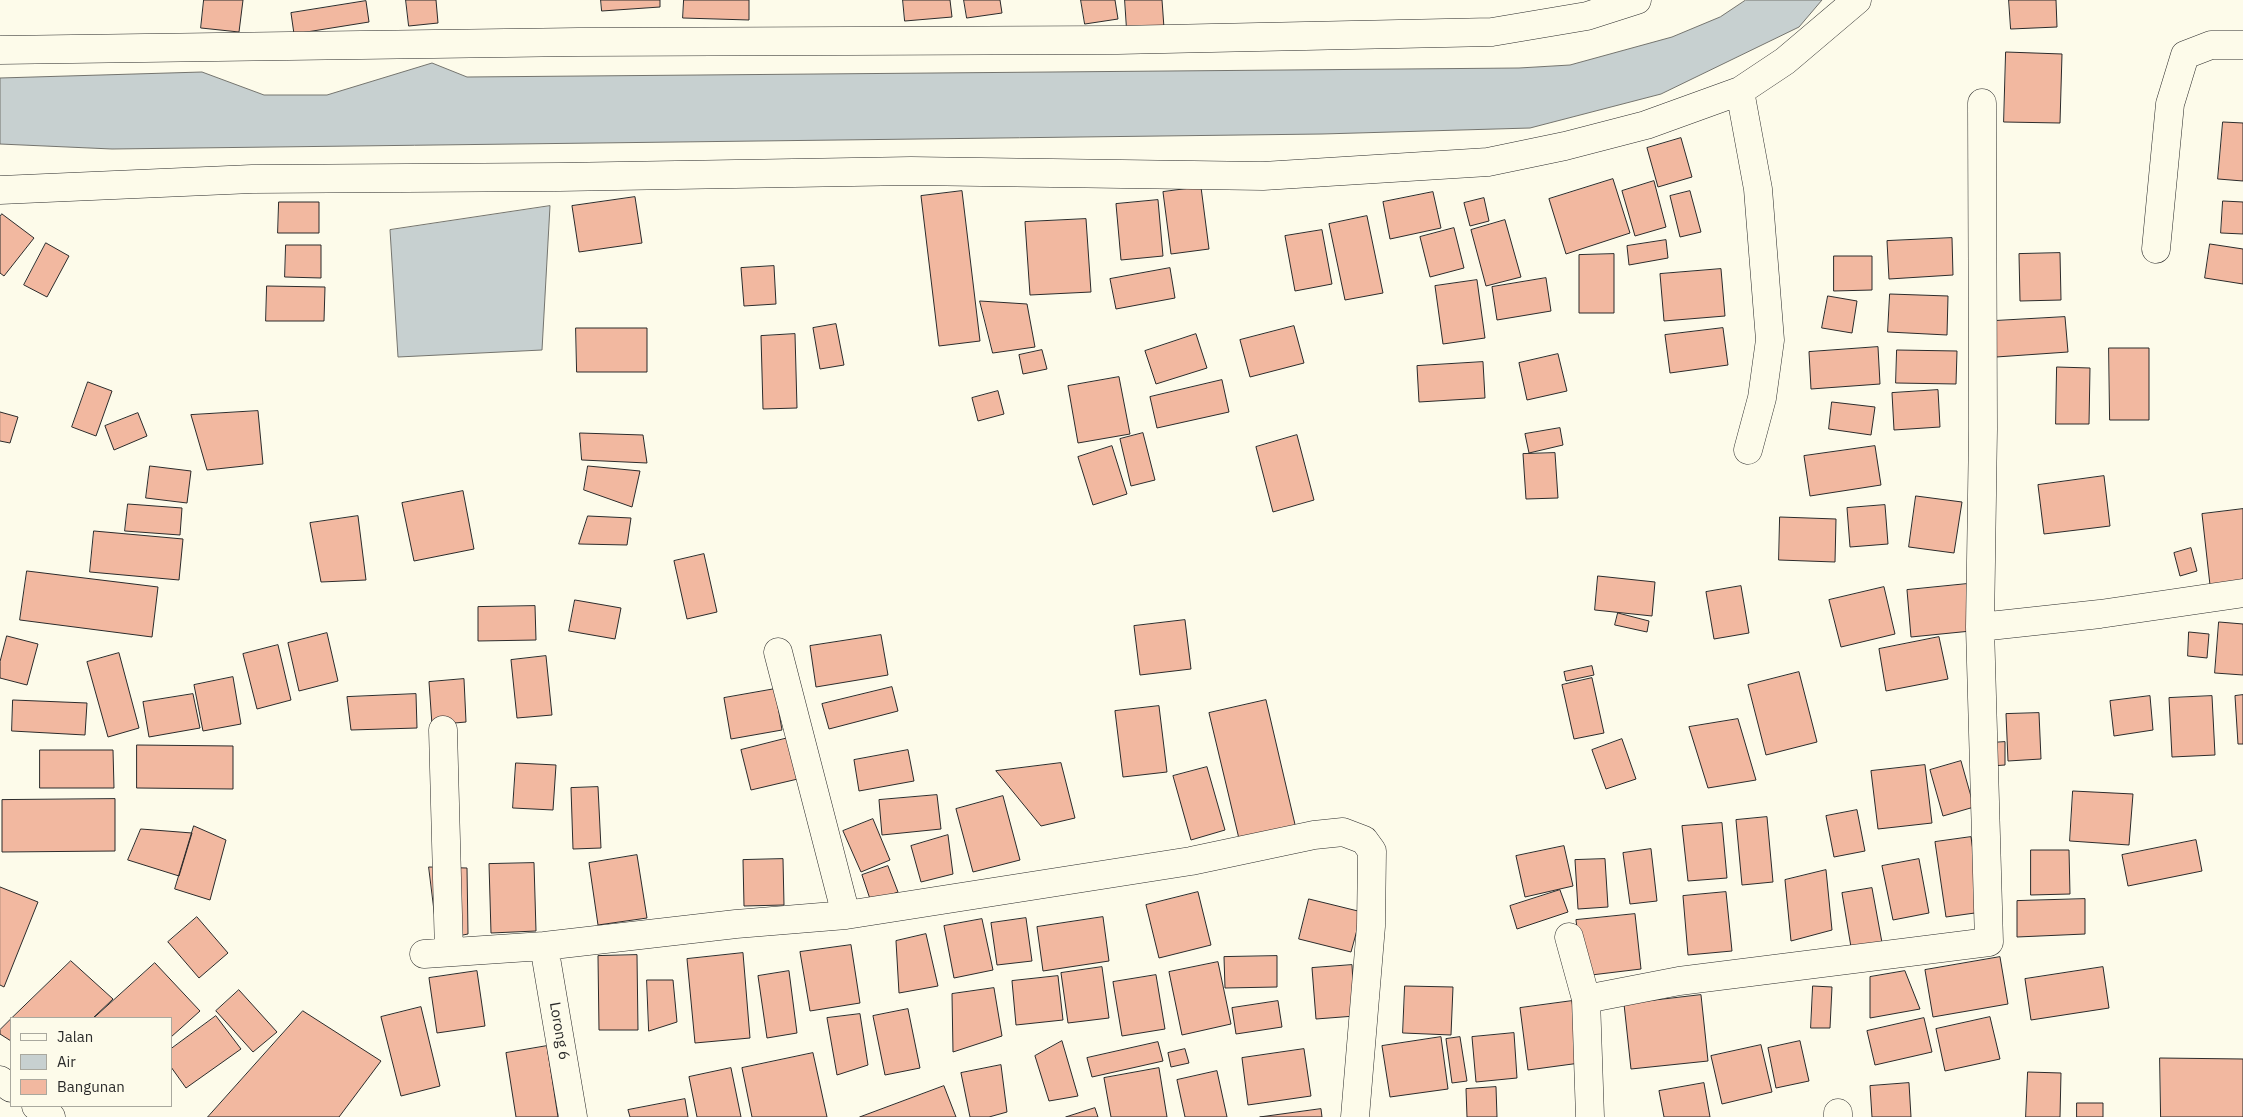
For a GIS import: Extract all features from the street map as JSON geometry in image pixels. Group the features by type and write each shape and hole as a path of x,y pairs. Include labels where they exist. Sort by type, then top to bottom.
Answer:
{"street":[{"path":"0,50 568,42 1118,40 1492,32 1587,16 1637,0"},
{"path":"0,190 252,178 549,177 911,171 1264,176 1488,162 1566,146 1646,125 1740,90 1785,61 1857,0"},
{"path":"2156,249 2170,104 2185,55 2211,45 2243,45"},
{"path":"1740,90 1758,189 1770,340 1762,398 1748,450"},
{"path":"1586,999 1679,982 1989,942 1980,627 1983,429 1982,103"},
{"path":"1980,627 2100,614 2243,593"},
{"path":"778,652 846,915"},
{"path":"443,730 436,953 544,946 736,924 846,915 1191,861 1314,836 1343,832 1364,840 1372,851 1371,926 1355,1117"},
{"path":"1569,937 1586,999 1590,1117"},
{"name":"Lorong 6","path":"544,946 573,1117"},
{"path":"37,1107 51,1117"}],"water":[{"path":"1746,0 1822,0 1799,27 1661,94 1530,128 1322,134 112,149 0,144 0,78 202,72 264,95 327,95 432,63 467,77 1519,68 1570,65 1672,37 1720,17"},
{"path":"550,206 542,350 398,357 390,230"}],"building":[{"path":"204,0 243,0 239,32 201,28"},
{"path":"406,0 436,0 438,23 409,26"},
{"path":"601,0 660,0 660,7 602,11"},
{"path":"684,0 749,0 749,20 683,18"},
{"path":"903,0 950,0 952,17 905,21"},
{"path":"964,0 1000,0 1002,13 967,18"},
{"path":"1081,0 1115,0 1118,19 1085,24"},
{"path":"1125,0 1162,0 1164,28 1127,30"},
{"path":"2009,0 2056,0 2057,27 2011,29"},
{"path":"366,1 369,22 294,34 291,13"},
{"path":"2006,52 2062,54 2060,123 2004,122"},
{"path":"2223,122 2243,123 2243,181 2218,179"},
{"path":"1681,138 1692,177 1658,187 1647,148"},
{"path":"1613,179 1630,233 1566,254 1549,199"},
{"path":"1654,181 1666,227 1635,236 1622,191"},
{"path":"1201,187 1209,249 1171,254 1163,192"},
{"path":"962,191 980,341 939,346 921,196"},
{"path":"1690,191 1701,232 1680,237 1670,196"},
{"path":"1433,192 1441,228 1390,239 1383,202"},
{"path":"635,197 642,243 579,252 572,206"},
{"path":"1484,198 1489,221 1470,226 1464,203"},
{"path":"1158,200 1163,256 1121,260 1116,204"},
{"path":"2223,201 2243,202 2243,234 2221,233"},
{"path":"279,202 319,202 319,233 278,233"},
{"path":"2,214 34,238 4,276 0,273 0,217"},
{"path":"1367,216 1383,293 1345,300 1329,224"},
{"path":"1086,219 1091,292 1030,295 1025,222"},
{"path":"1505,220 1521,277 1486,286 1471,230"},
{"path":"1454,228 1464,268 1430,277 1420,237"},
{"path":"1322,230 1332,284 1295,291 1285,236"},
{"path":"1952,238 1953,275 1889,279 1887,241"},
{"path":"1666,240 1668,258 1629,265 1627,246"},
{"path":"46,243 69,256 47,297 24,285"},
{"path":"2210,244 2243,249 2243,284 2205,278"},
{"path":"286,245 321,245 321,278 285,277"},
{"path":"2060,253 2061,300 2020,301 2019,254"},
{"path":"1614,254 1614,313 1579,313 1579,255"},
{"path":"1834,256 1872,256 1872,290 1834,291"},
{"path":"774,266 776,304 744,306 741,268"},
{"path":"1170,268 1175,298 1116,309 1110,279"},
{"path":"1721,269 1725,316 1664,321 1660,274"},
{"path":"1546,278 1551,311 1497,320 1492,287"},
{"path":"1477,280 1485,338 1443,344 1435,286"},
{"path":"267,286 325,287 324,321 266,321"},
{"path":"1890,294 1948,296 1947,335 1888,332"},
{"path":"1828,296 1857,301 1852,333 1822,328"},
{"path":"980,301 1027,304 1035,347 993,353"},
{"path":"2065,317 2068,352 1996,357 1994,321"},
{"path":"836,324 844,365 820,369 813,328"},
{"path":"1294,326 1304,363 1250,377 1240,340"},
{"path":"576,328 647,328 647,372 577,372"},
{"path":"1723,328 1728,365 1670,373 1665,335"},
{"path":"795,334 797,408 763,409 761,336"},
{"path":"1196,334 1207,368 1156,384 1145,351"},
{"path":"1878,347 1880,384 1811,389 1809,352"},
{"path":"2109,348 2149,348 2149,420 2110,420"},
{"path":"1042,350 1047,369 1023,374 1019,355"},
{"path":"1897,350 1957,351 1956,384 1896,383"},
{"path":"1558,354 1567,391 1527,400 1519,363"},
{"path":"1483,362 1485,398 1419,402 1417,366"},
{"path":"2057,367 2090,368 2089,424 2056,424"},
{"path":"1119,377 1130,434 1078,443 1068,386"},
{"path":"1222,380 1229,412 1157,428 1150,397"},
{"path":"88,382 112,391 96,436 72,427"},
{"path":"1938,390 1940,427 1894,430 1892,393"},
{"path":"998,391 1004,414 978,421 972,398"},
{"path":"1832,402 1875,407 1871,435 1829,429"},
{"path":"258,411 263,464 207,470 191,415"},
{"path":"0,412 18,417 10,443 0,441"},
{"path":"138,413 147,436 114,450 105,426"},
{"path":"1560,428 1563,445 1529,453 1525,434"},
{"path":"580,433 643,435 647,463 582,460"},
{"path":"1143,433 1155,480 1131,486 1120,439"},
{"path":"1297,435 1314,500 1273,512 1256,447"},
{"path":"1112,446 1127,494 1093,505 1078,457"},
{"path":"1875,446 1881,485 1810,496 1804,456"},
{"path":"1555,453 1558,498 1526,499 1523,454"},
{"path":"150,466 191,471 187,503 146,498"},
{"path":"588,466 640,471 632,507 584,490"},
{"path":"2104,476 2110,526 2044,534 2038,485"},
{"path":"463,491 474,549 414,561 402,503"},
{"path":"1916,496 1962,502 1954,553 1909,547"},
{"path":"128,504 182,508 180,535 125,531"},
{"path":"1885,505 1888,544 1850,547 1847,508"},
{"path":"2243,509 2243,590 2211,594 2202,514"},
{"path":"358,516 366,580 321,582 310,523"},
{"path":"588,516 631,518 627,545 579,544"},
{"path":"1780,517 1836,519 1835,562 1779,560"},
{"path":"94,531 183,539 179,580 90,572"},
{"path":"2191,548 2197,571 2180,576 2174,553"},
{"path":"704,554 717,612 687,619 674,561"},
{"path":"27,571 158,587 152,637 20,620"},
{"path":"1598,576 1655,582 1652,616 1595,610"},
{"path":"1967,584 1971,631 1911,637 1907,590"},
{"path":"1741,586 1749,633 1714,639 1706,592"},
{"path":"1884,587 1895,634 1841,647 1829,600"},
{"path":"575,600 621,608 615,639 569,631"},
{"path":"535,606 536,640 478,641 478,607"},
{"path":"1618,613 1649,621 1647,632 1615,625"},
{"path":"1185,620 1191,669 1140,675 1134,626"},
{"path":"2219,622 2243,624 2243,675 2215,673"},
{"path":"2189,632 2209,634 2207,658 2188,656"},
{"path":"327,633 338,681 299,691 288,643"},
{"path":"881,635 888,675 816,687 810,646"},
{"path":"7,636 38,644 27,685 0,678 0,662"},
{"path":"1939,637 1948,679 1886,691 1879,649"},
{"path":"278,645 291,700 257,709 243,654"},
{"path":"119,653 139,728 108,737 87,662"},
{"path":"546,656 552,715 517,718 511,660"},
{"path":"1592,666 1594,675 1566,681 1564,672"},
{"path":"1799,672 1817,742 1766,755 1748,685"},
{"path":"233,677 241,724 203,731 194,685"},
{"path":"1592,678 1604,733 1574,739 1562,685"},
{"path":"464,679 466,722 432,725 429,682"},
{"path":"892,687 898,711 829,729 822,704"},
{"path":"775,689 782,730 731,739 724,698"},
{"path":"193,694 200,728 149,737 143,702"},
{"path":"416,694 417,728 351,730 347,697"},
{"path":"2243,695 2243,744 2238,744 2235,696"},
{"path":"2150,696 2153,730 2114,736 2110,701"},
{"path":"2212,696 2215,755 2172,757 2169,698"},
{"path":"13,700 87,703 85,735 12,731"},
{"path":"1266,700 1297,833 1241,847 1209,713"},
{"path":"1159,706 1167,772 1123,777 1115,711"},
{"path":"2039,713 2041,759 2008,761 2006,714"},
{"path":"1738,719 1756,780 1708,788 1689,727"},
{"path":"792,737 802,778 751,790 741,750"},
{"path":"1622,739 1636,779 1606,789 1592,750"},
{"path":"2005,742 2005,765 1991,766 1990,743"},
{"path":"137,745 233,746 233,789 137,788"},
{"path":"40,750 113,750 114,788 40,788"},
{"path":"908,750 914,781 859,791 854,760"},
{"path":"1961,761 1974,807 1943,816 1930,770"},
{"path":"516,763 556,765 553,810 513,808"},
{"path":"1061,763 1075,818 1041,826 996,771"},
{"path":"1925,765 1932,823 1878,829 1871,771"},
{"path":"1207,767 1225,830 1191,840 1173,776"},
{"path":"598,787 601,848 573,849 571,788"},
{"path":"2073,791 2133,794 2129,845 2070,841"},
{"path":"937,795 941,829 882,835 879,800"},
{"path":"1003,796 1020,860 973,872 956,809"},
{"path":"115,799 115,851 2,852 2,800"},
{"path":"1857,810 1865,851 1834,857 1826,816"},
{"path":"1767,817 1773,882 1742,885 1736,820"},
{"path":"873,819 890,860 861,872 843,831"},
{"path":"1722,823 1727,878 1688,881 1682,826"},
{"path":"194,826 226,840 210,900 175,889"},
{"path":"141,829 192,833 179,876 128,860"},
{"path":"948,835 953,874 921,882 911,846"},
{"path":"1971,837 1982,912 1946,917 1935,842"},
{"path":"2196,840 2202,871 2128,886 2122,855"},
{"path":"1564,846 1573,886 1525,897 1516,856"},
{"path":"1651,849 1657,901 1630,904 1623,853"},
{"path":"2031,850 2069,850 2070,894 2031,895"},
{"path":"637,855 647,918 598,925 589,863"},
{"path":"783,859 784,905 744,906 743,860"},
{"path":"1605,859 1608,907 1578,909 1575,860"},
{"path":"1919,859 1929,913 1893,920 1882,866"},
{"path":"534,863 536,931 491,933 489,864"},
{"path":"888,866 898,892 871,902 862,875"},
{"path":"429,867 467,868 468,934 438,940"},
{"path":"1826,870 1832,930 1791,941 1785,880"},
{"path":"0,887 38,902 4,987 0,985"},
{"path":"1872,888 1883,948 1852,953 1842,893"},
{"path":"1560,890 1568,912 1517,929 1510,906"},
{"path":"1198,892 1211,945 1159,958 1146,905"},
{"path":"1726,892 1732,951 1688,955 1683,896"},
{"path":"1309,899 1362,912 1351,952 1299,939"},
{"path":"2085,899 2085,934 2017,937 2017,901"},
{"path":"1635,914 1641,969 1583,976 1576,920"},
{"path":"197,917 228,953 199,978 168,942"},
{"path":"1103,917 1109,961 1043,971 1037,927"},
{"path":"1026,918 1032,961 997,965 991,923"},
{"path":"982,919 993,970 954,978 944,926"},
{"path":"926,934 938,986 899,993 896,941"},
{"path":"851,945 860,1003 810,1011 800,952"},
{"path":"743,953 750,1038 695,1043 687,959"},
{"path":"637,955 638,1030 599,1030 598,956"},
{"path":"1277,956 1277,987 1225,988 1224,957"},
{"path":"2000,957 2008,1004 1933,1017 1925,970"},
{"path":"71,961 113,999 94,1017 13,1017"},
{"path":"1218,962 1231,1024 1182,1035 1169,972"},
{"path":"155,963 200,1011 172,1036 172,1017 95,1017"},
{"path":"1352,965 1355,1016 1316,1019 1312,968"},
{"path":"1102,967 1109,1018 1068,1023 1061,973"},
{"path":"2103,967 2109,1008 2031,1020 2025,979"},
{"path":"477,971 485,1026 437,1033 429,978"},
{"path":"789,971 797,1033 767,1038 758,976"},
{"path":"1905,971 1920,1009 1870,1018 1870,977"},
{"path":"1156,975 1165,1029 1122,1036 1113,982"},
{"path":"1058,976 1063,1020 1016,1025 1012,981"},
{"path":"647,980 673,980 677,1022 649,1031"},
{"path":"1405,986 1453,987 1451,1035 1403,1033"},
{"path":"1813,986 1832,987 1830,1028 1811,1028"},
{"path":"994,988 1002,1036 953,1052 952,994"},
{"path":"239,990 277,1032 253,1052 216,1011"},
{"path":"1701,995 1708,1061 1631,1069 1624,1004"},
{"path":"1278,1001 1282,1027 1236,1034 1232,1008"},
{"path":"1572,1001 1580,1063 1528,1070 1520,1008"},
{"path":"421,1007 440,1086 401,1096 381,1017"},
{"path":"908,1009 920,1068 885,1075 873,1016"},
{"path":"303,1011 381,1061 339,1117 208,1117"},
{"path":"860,1014 868,1065 837,1075 827,1018"},
{"path":"216,1016 241,1049 186,1088 172,1068 172,1048"},
{"path":"1990,1017 2000,1059 1945,1071 1936,1029"},
{"path":"1924,1018 1932,1052 1875,1065 1867,1031"},
{"path":"10,1020 10,1040 0,1034 0,1030"},
{"path":"1514,1033 1517,1078 1476,1082 1472,1037"},
{"path":"1441,1037 1448,1089 1390,1097 1382,1046"},
{"path":"1460,1037 1467,1081 1452,1083 1446,1039"},
{"path":"1062,1041 1078,1096 1049,1101 1035,1056"},
{"path":"1800,1041 1809,1081 1776,1088 1768,1048"},
{"path":"1158,1042 1163,1061 1092,1077 1087,1058"},
{"path":"1761,1045 1772,1092 1722,1104 1711,1056"},
{"path":"547,1046 558,1117 516,1117 506,1053"},
{"path":"1185,1049 1189,1063 1171,1067 1168,1053"},
{"path":"1304,1049 1311,1096 1248,1105 1242,1058"},
{"path":"813,1053 827,1117 752,1117 742,1068"},
{"path":"2160,1058 2243,1059 2243,1117 2161,1117"},
{"path":"1001,1065 1007,1112 989,1117 970,1117 961,1073"},
{"path":"731,1068 741,1117 697,1117 689,1077"},
{"path":"1159,1068 1167,1117 1111,1117 1104,1078"},
{"path":"1217,1071 1227,1117 1185,1117 1177,1080"},
{"path":"2028,1072 2061,1073 2060,1117 2026,1117"},
{"path":"1704,1083 1710,1117 1664,1117 1659,1091"},
{"path":"1909,1083 1911,1117 1872,1117 1870,1086"},
{"path":"944,1086 956,1117 860,1117"},
{"path":"1496,1087 1497,1117 1467,1117 1466,1089"},
{"path":"685,1099 688,1117 630,1117 628,1110"},
{"path":"2077,1103 2103,1103 2103,1117 2077,1117"},
{"path":"1095,1108 1098,1117 1066,1117"},
{"path":"1321,1109 1322,1117 1260,1117"}]}
